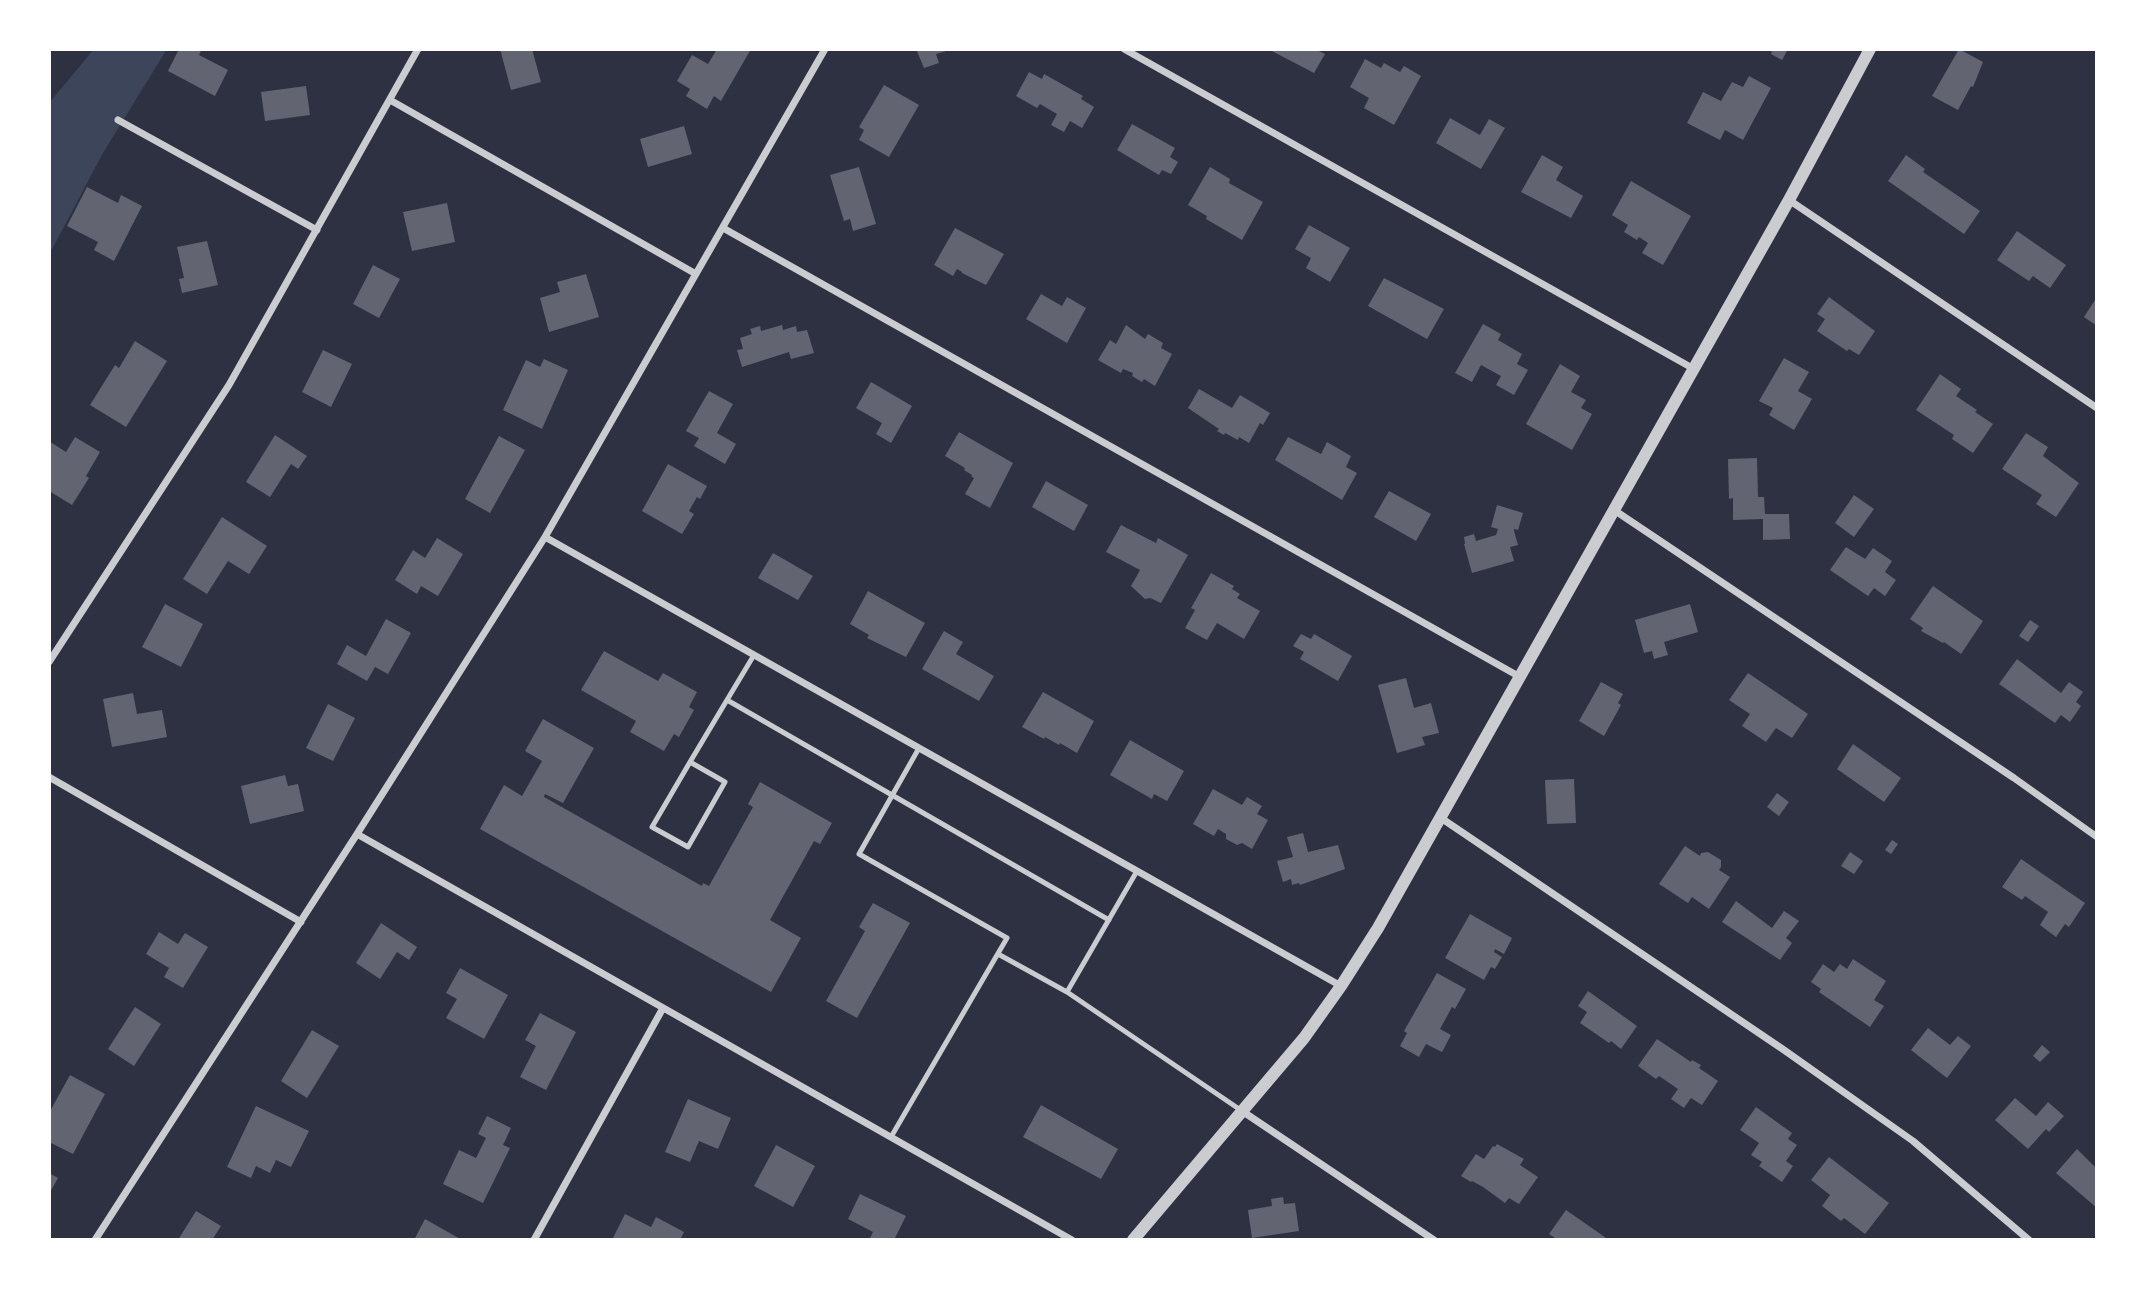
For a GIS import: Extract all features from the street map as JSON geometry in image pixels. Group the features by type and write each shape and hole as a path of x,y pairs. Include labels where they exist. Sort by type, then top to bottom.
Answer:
{"street":[{"path":"49,662 229,385 418,49"},
{"path":"95,1240 545,537 825,49"},
{"path":"1124,49 1694,369"},
{"path":"1133,1240 1304,1038 1378,928 1789,200 1870,49"},
{"path":"390,100 696,274"},
{"path":"118,120 317,230"},
{"path":"1789,200 2097,408"},
{"path":"723,228 1520,677"},
{"path":"1614,510 2014,778 2097,837"},
{"path":"545,537 1341,986"},
{"path":"49,778 301,922"},
{"path":"1441,818 1913,1141 2029,1240"},
{"path":"357,834 1072,1240"},
{"path":"534,1240 663,1008"},
{"path":"1242,1111 1434,1240"}],"lane":[{"path":"690,762 726,782 688,847 652,827 690,762 754,655"},
{"path":"727,700 1109,920"},
{"path":"891,1137 1007,938 859,854 919,748"},
{"path":"1067,992 1137,871"},
{"path":"999,954 1067,992 1242,1111"}],"shaded area":[{"path":"94,49 167,49 103,153 49,255 49,103"}],"building":[{"path":"179,49 202,49 199,55 228,70 215,96 168,71"},
{"path":"500,49 532,49 541,82 511,90"},
{"path":"717,49 751,49 721,101 714,96 707,109 686,96 690,89 677,81 692,55 708,64"},
{"path":"916,49 950,50 936,54 939,63 924,68"},
{"path":"1268,49 1315,49 1325,54 1314,73"},
{"path":"1767,49 1788,49 1782,60"},
{"path":"1959,49 1983,62 1973,87 1971,86 1958,110 1932,96"},
{"path":"1365,59 1381,68 1384,63 1400,72 1404,66 1421,76 1394,125 1364,108 1369,98 1350,87"},
{"path":"1029,72 1042,79 1044,74 1083,96 1081,99 1094,107 1082,128 1070,121 1064,132 1051,125 1057,114 1040,104 1037,108 1016,96"},
{"path":"1749,76 1771,88 1743,140 1725,130 1720,140 1687,123 1703,92 1721,101 1732,82 1743,87"},
{"path":"884,85 919,105 889,157 859,140 864,130 859,127"},
{"path":"306,86 310,115 265,121 261,92"},
{"path":"1450,118 1480,135 1489,119 1505,128 1481,169 1436,143"},
{"path":"1132,124 1175,148 1170,157 1178,162 1171,174 1162,170 1159,175 1117,150"},
{"path":"684,126 692,154 648,167 640,139"},
{"path":"1542,155 1563,167 1556,180 1583,196 1571,218 1521,192"},
{"path":"1906,155 1925,169 1923,172 1980,211 1964,234 1888,181"},
{"path":"859,167 876,224 853,231 850,219 844,221 830,175"},
{"path":"1210,167 1230,179 1229,183 1263,202 1242,240 1188,205"},
{"path":"1631,181 1691,216 1663,265 1642,253 1648,243 1624,232 1628,225 1612,215"},
{"path":"87,187 118,203 121,195 142,206 114,261 94,250 98,242 67,226"},
{"path":"447,203 455,242 412,251 403,212"},
{"path":"1309,225 1350,248 1330,282 1306,268 1311,258 1295,249"},
{"path":"955,228 1004,254 986,285 957,269 953,276 934,265"},
{"path":"2017,231 2066,265 2050,288 2033,276 2029,281 1997,260"},
{"path":"207,241 218,285 182,293 179,279 184,278 177,247"},
{"path":"373,265 400,279 379,318 353,304"},
{"path":"586,274 599,317 549,332 540,298 560,292 557,282"},
{"path":"1384,278 1444,309 1427,339 1368,306"},
{"path":"1041,294 1062,306 1067,297 1086,308 1067,343 1026,319"},
{"path":"1829,297 1875,331 1859,355 1849,349 1847,351 1817,331 1825,319 1817,314"},
{"path":"2097,297 2097,326 2084,317"},
{"path":"1483,324 1501,334 1498,340 1522,354 1517,364 1528,370 1514,395 1496,385 1501,376 1481,365 1472,382 1455,373"},
{"path":"782,325 783,330 796,326 797,332 807,330 814,353 791,359 789,352 742,367 737,350 743,349 740,338 752,334 750,329 760,326 761,331"},
{"path":"1126,325 1145,339 1148,334 1163,343 1161,348 1172,354 1155,386 1144,379 1142,382 1132,376 1133,373 1123,369 1121,373 1098,360 1110,340 1116,344"},
{"path":"135,341 167,361 126,427 90,405 115,365 119,368"},
{"path":"323,350 352,364 331,407 302,392"},
{"path":"1784,358 1809,372 1798,391 1812,399 1794,430 1769,415 1773,408 1759,401"},
{"path":"544,359 568,370 542,429 503,410 526,360 540,367"},
{"path":"1560,364 1580,376 1571,392 1586,400 1581,408 1592,414 1572,450 1526,424"},
{"path":"1940,374 1961,389 1956,396 1993,424 1973,453 1952,439 1954,435 1916,410"},
{"path":"871,382 912,406 891,443 876,434 882,423 856,408"},
{"path":"1199,389 1232,408 1240,395 1270,413 1263,425 1260,423 1249,443 1239,437 1238,440 1217,431 1219,429 1188,408"},
{"path":"709,391 733,404 717,433 736,444 725,464 694,446 699,438 686,431"},
{"path":"959,432 1013,463 990,508 965,494 974,478 965,468 945,456"},
{"path":"2026,433 2048,447 2043,456 2079,483 2056,517 2036,504 2042,495 2002,469"},
{"path":"275,435 307,456 298,469 291,464 270,497 246,482"},
{"path":"499,436 525,450 490,513 465,499"},
{"path":"75,437 100,452 86,476 89,478 72,505 49,491 49,441 66,452"},
{"path":"1288,437 1321,454 1327,442 1351,456 1346,467 1357,473 1342,500 1275,460"},
{"path":"1757,458 1758,497 1764,497 1765,514 1789,514 1790,539 1763,540 1763,519 1733,520 1733,498 1729,499 1728,459"},
{"path":"668,464 707,486 689,511 694,514 682,534 642,511"},
{"path":"1046,481 1088,505 1074,531 1032,507"},
{"path":"1389,491 1431,514 1416,541 1374,517"},
{"path":"1854,495 1874,509 1854,537 1835,523"},
{"path":"1497,505 1523,513 1518,530 1514,529 1518,545 1510,547 1514,561 1472,573 1464,537 1474,534 1476,541 1496,535 1498,529 1491,527"},
{"path":"222,517 267,546 249,574 228,561 207,594 183,579"},
{"path":"1121,525 1156,543 1158,538 1188,555 1161,603 1150,598 1145,599 1131,586 1140,570 1106,552"},
{"path":"437,538 463,554 438,596 421,586 417,594 395,580 413,550 425,558"},
{"path":"1846,547 1865,559 1873,548 1892,561 1885,572 1896,580 1885,596 1874,588 1868,596 1830,570"},
{"path":"773,553 813,576 798,600 758,578"},
{"path":"1211,573 1234,586 1232,589 1240,594 1237,598 1260,611 1244,639 1217,623 1207,640 1185,628 1195,610 1191,608"},
{"path":"1933,586 1983,621 1961,654 1921,631 1923,628 1910,619"},
{"path":"868,591 925,623 906,657 867,638 869,635 850,624"},
{"path":"165,604 203,624 181,667 142,647"},
{"path":"1690,604 1698,632 1664,642 1668,655 1654,659 1652,651 1644,653 1635,620"},
{"path":"386,619 411,633 388,674 375,667 367,681 337,664 347,645 366,656"},
{"path":"2030,620 2039,626 2028,642 2019,636"},
{"path":"944,631 963,642 956,654 994,676 979,701 922,669"},
{"path":"1301,634 1311,639 1314,634 1352,656 1338,681 1300,659 1304,652 1293,646"},
{"path":"604,651 658,681 663,673 697,692 689,707 694,710 679,737 674,734 664,751 630,732 636,721 581,690"},
{"path":"2017,659 2061,693 2069,682 2083,692 2076,702 2081,706 2070,722 2061,715 2055,723 1999,684"},
{"path":"1748,673 1808,714 1792,738 1776,728 1766,742 1742,726 1750,714 1729,700"},
{"path":"1406,678 1414,708 1431,703 1439,733 1422,737 1425,745 1397,753 1378,685"},
{"path":"1601,682 1623,694 1618,703 1621,705 1604,736 1579,721"},
{"path":"1043,692 1094,721 1077,753 1022,727"},
{"path":"133,693 137,714 162,710 167,737 112,747 103,699"},
{"path":"328,704 355,718 333,761 306,748"},
{"path":"543,719 594,748 563,803 545,794 544,797 702,886 703,883 709,886 753,807 748,804 760,782 832,823 820,844 814,841 770,920 801,938 771,992 480,829 504,785 522,796 542,761 525,751"},
{"path":"1130,740 1184,771 1167,801 1154,794 1152,799 1110,775"},
{"path":"1853,744 1901,778 1884,802 1837,769"},
{"path":"285,775 288,786 298,784 304,811 250,824 241,786"},
{"path":"1574,779 1576,823 1547,824 1545,780"},
{"path":"1213,789 1242,805 1247,797 1262,806 1257,814 1268,820 1252,849 1226,839 1226,834 1218,829 1214,836 1193,824"},
{"path":"1777,793 1789,802 1779,816 1767,807"},
{"path":"1303,833 1308,852 1338,845 1345,869 1300,885 1292,885 1291,879 1283,882 1277,861 1293,857 1287,837"},
{"path":"1892,840 1898,844 1891,854 1885,850"},
{"path":"1685,846 1700,856 1701,853 1708,852 1721,860 1719,870 1730,877 1709,909 1692,897 1688,903 1659,884"},
{"path":"1850,852 1863,861 1854,874 1841,866"},
{"path":"2021,859 2085,903 2069,927 2065,924 2056,937 2040,925 2048,912 2025,896 2022,900 2002,887"},
{"path":"1736,901 1772,928 1784,911 1799,921 1786,938 1792,943 1780,960 1722,922"},
{"path":"873,903 910,923 857,1018 826,1001 865,931 859,927"},
{"path":"1470,914 1512,938 1504,954 1495,949 1494,952 1502,957 1495,969 1491,967 1484,980 1445,958"},
{"path":"381,923 417,947 409,960 397,952 380,979 356,963"},
{"path":"159,932 178,944 185,933 208,947 183,988 164,977 169,968 146,954"},
{"path":"1853,959 1886,981 1874,1000 1884,1006 1870,1027 1819,992 1821,989 1811,982 1823,964 1834,972 1840,964 1847,969"},
{"path":"460,968 508,995 484,1039 446,1018 457,999 446,993"},
{"path":"1437,973 1466,989 1440,1029 1451,1035 1442,1052 1426,1044 1419,1057 1400,1046 1407,1033 1404,1031"},
{"path":"1588,991 1637,1026 1621,1049 1580,1023 1587,1012 1578,1006"},
{"path":"135,1007 161,1024 134,1066 108,1049"},
{"path":"540,1013 576,1032 546,1090 520,1077 536,1046 525,1040"},
{"path":"1928,1028 1950,1045 1958,1036 1971,1046 1947,1078 1911,1050"},
{"path":"312,1030 339,1046 307,1098 281,1081"},
{"path":"1657,1039 1691,1062 1692,1060 1701,1065 1699,1068 1718,1081 1702,1105 1691,1098 1684,1108 1671,1099 1678,1089 1659,1076 1656,1079 1638,1066"},
{"path":"2042,1045 2050,1052 2040,1062 2033,1056"},
{"path":"70,1075 105,1094 73,1154 49,1142 49,1113"},
{"path":"2015,1098 2036,1116 2048,1102 2064,1116 2049,1132 2046,1129 2028,1149 1995,1120"},
{"path":"688,1099 731,1118 718,1149 699,1141 690,1162 665,1152"},
{"path":"1041,1105 1118,1149 1101,1179 1023,1137"},
{"path":"256,1106 309,1131 291,1167 276,1160 270,1173 256,1166 251,1178 227,1167"},
{"path":"1756,1107 1792,1133 1788,1139 1797,1145 1786,1161 1793,1166 1782,1182 1759,1166 1762,1162 1751,1155 1759,1143 1740,1130"},
{"path":"487,1116 511,1128 503,1145 510,1148 483,1203 443,1184 459,1150 476,1158 486,1138 478,1134"},
{"path":"1497,1144 1524,1159 1520,1165 1538,1177 1519,1204 1509,1198 1505,1203 1483,1187 1461,1176 1476,1154 1484,1159"},
{"path":"776,1145 815,1166 793,1207 754,1186"},
{"path":"2077,1149 2097,1169 2097,1208 2056,1173"},
{"path":"1829,1157 1889,1203 1865,1234 1844,1218 1841,1221 1822,1206 1830,1195 1811,1180"},
{"path":"49,1173 58,1178 49,1194"},
{"path":"860,1194 906,1216 894,1240 869,1240 873,1232 848,1219"},
{"path":"1283,1197 1284,1204 1295,1203 1299,1231 1252,1238 1248,1210 1272,1206 1271,1199"},
{"path":"1566,1210 1609,1240 1558,1240 1549,1234"},
{"path":"196,1211 221,1226 212,1240 178,1240"},
{"path":"625,1214 651,1227 656,1217 684,1232 680,1240 612,1240"},
{"path":"425,1219 462,1240 414,1240"}]}
